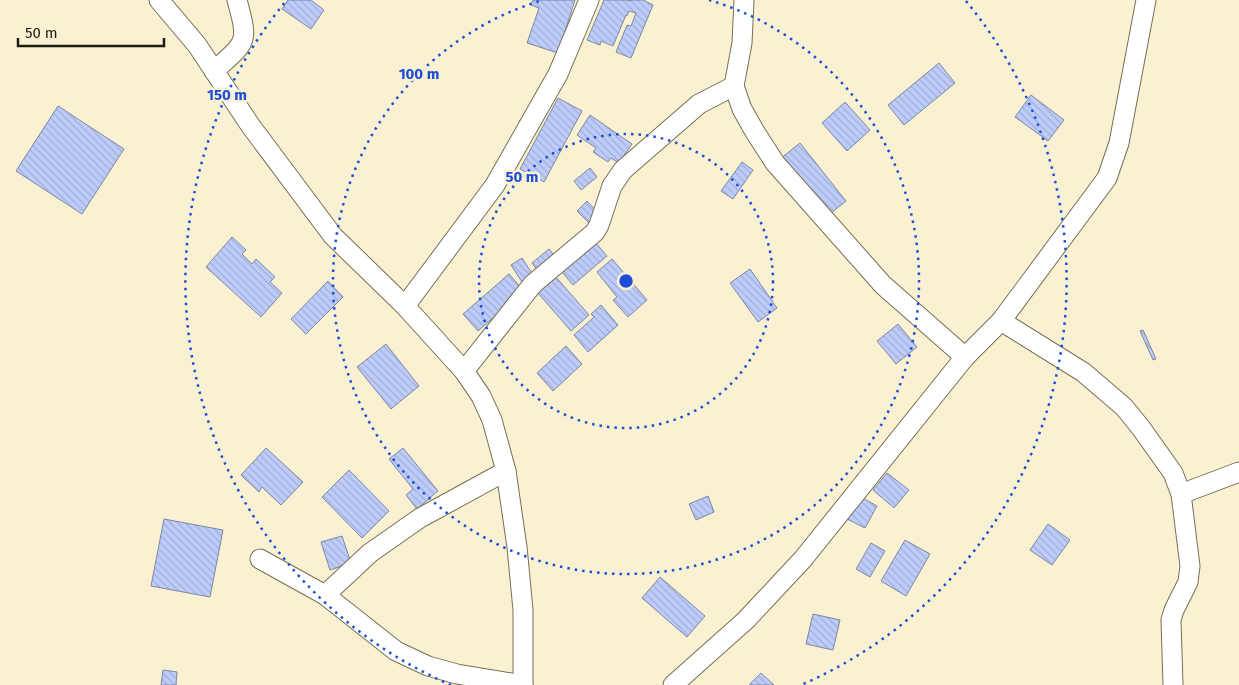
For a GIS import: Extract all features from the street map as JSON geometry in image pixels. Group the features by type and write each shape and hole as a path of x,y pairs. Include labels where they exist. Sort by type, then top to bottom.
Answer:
{"street":[{"path":"159,0 197,45 250,125 333,236 405,306 464,370 481,396 492,420 506,471 517,547 523,610 523,685 457,674 428,666 396,651 325,595 260,559"},
{"path":"214,71 240,47 244,38 244,28 237,0"},
{"path":"405,306 495,185 558,74 589,0"},
{"path":"744,0 742,42 734,86 742,109 775,163 883,285 965,357"},
{"path":"673,685 746,620 803,559 965,357 1001,322 1107,178 1119,143 1146,0"},
{"path":"464,370 533,284 595,232 612,186 623,170 700,104 734,86"},
{"path":"1001,322 1083,372 1124,407 1173,473 1182,494 1190,566 1188,582 1171,620 1173,685"},
{"path":"325,595 370,552 420,518 506,471"},
{"path":"1182,494 1239,472"}],"building":[{"path":"288,0 311,0 324,10 311,29 282,9"},
{"path":"533,0 575,0 558,53 527,43 539,8 531,5"},
{"path":"604,0 643,0 653,5 631,58 616,52 627,25 631,26 636,13 629,11 626,15 613,46 601,41 600,45 587,40"},
{"path":"939,63 955,83 904,125 888,105"},
{"path":"1031,95 1064,120 1048,141 1015,117"},
{"path":"558,98 582,111 544,182 520,169"},
{"path":"845,102 870,130 847,151 822,123"},
{"path":"58,106 124,149 82,214 16,171"},
{"path":"590,115 632,144 619,163 611,158 608,162 593,152 596,148 577,135"},
{"path":"800,143 846,201 826,217 780,159"},
{"path":"742,162 753,170 733,199 721,191"},
{"path":"590,168 597,177 581,190 574,181"},
{"path":"587,201 599,214 590,224 577,211"},
{"path":"232,237 246,250 242,254 252,264 256,259 275,277 270,282 282,293 261,317 206,267"},
{"path":"595,242 607,256 573,285 561,271"},
{"path":"549,249 556,258 539,272 532,263"},
{"path":"522,258 533,275 522,282 511,265"},
{"path":"612,259 647,300 628,317 613,300 617,297 597,272"},
{"path":"750,269 777,308 758,322 730,283"},
{"path":"509,274 524,291 478,331 463,314"},
{"path":"555,276 589,315 571,331 537,292"},
{"path":"328,281 343,297 306,334 291,319"},
{"path":"601,305 618,325 588,352 574,335 594,317 591,314"},
{"path":"898,324 917,347 896,364 877,341"},
{"path":"1143,330 1156,359 1153,360 1140,331"},
{"path":"386,344 419,386 391,409 357,367"},
{"path":"566,346 582,364 553,391 537,373"},
{"path":"266,448 303,482 281,505 262,487 259,492 241,475"},
{"path":"403,448 438,491 417,509 406,495 413,489 389,459"},
{"path":"349,470 389,511 362,538 322,497"},
{"path":"887,473 909,490 894,508 873,490"},
{"path":"708,496 714,512 696,520 689,504"},
{"path":"859,496 877,506 865,528 847,519"},
{"path":"164,519 223,530 210,597 151,586"},
{"path":"1048,524 1070,540 1052,565 1030,550"},
{"path":"342,536 351,563 330,570 321,542"},
{"path":"905,540 930,554 906,596 881,581"},
{"path":"871,543 885,551 870,577 856,569"},
{"path":"660,577 705,616 687,637 642,598"},
{"path":"813,614 840,620 833,650 806,644"},
{"path":"163,670 177,672 176,685 161,685"},
{"path":"761,673 774,685 749,685"}]}
